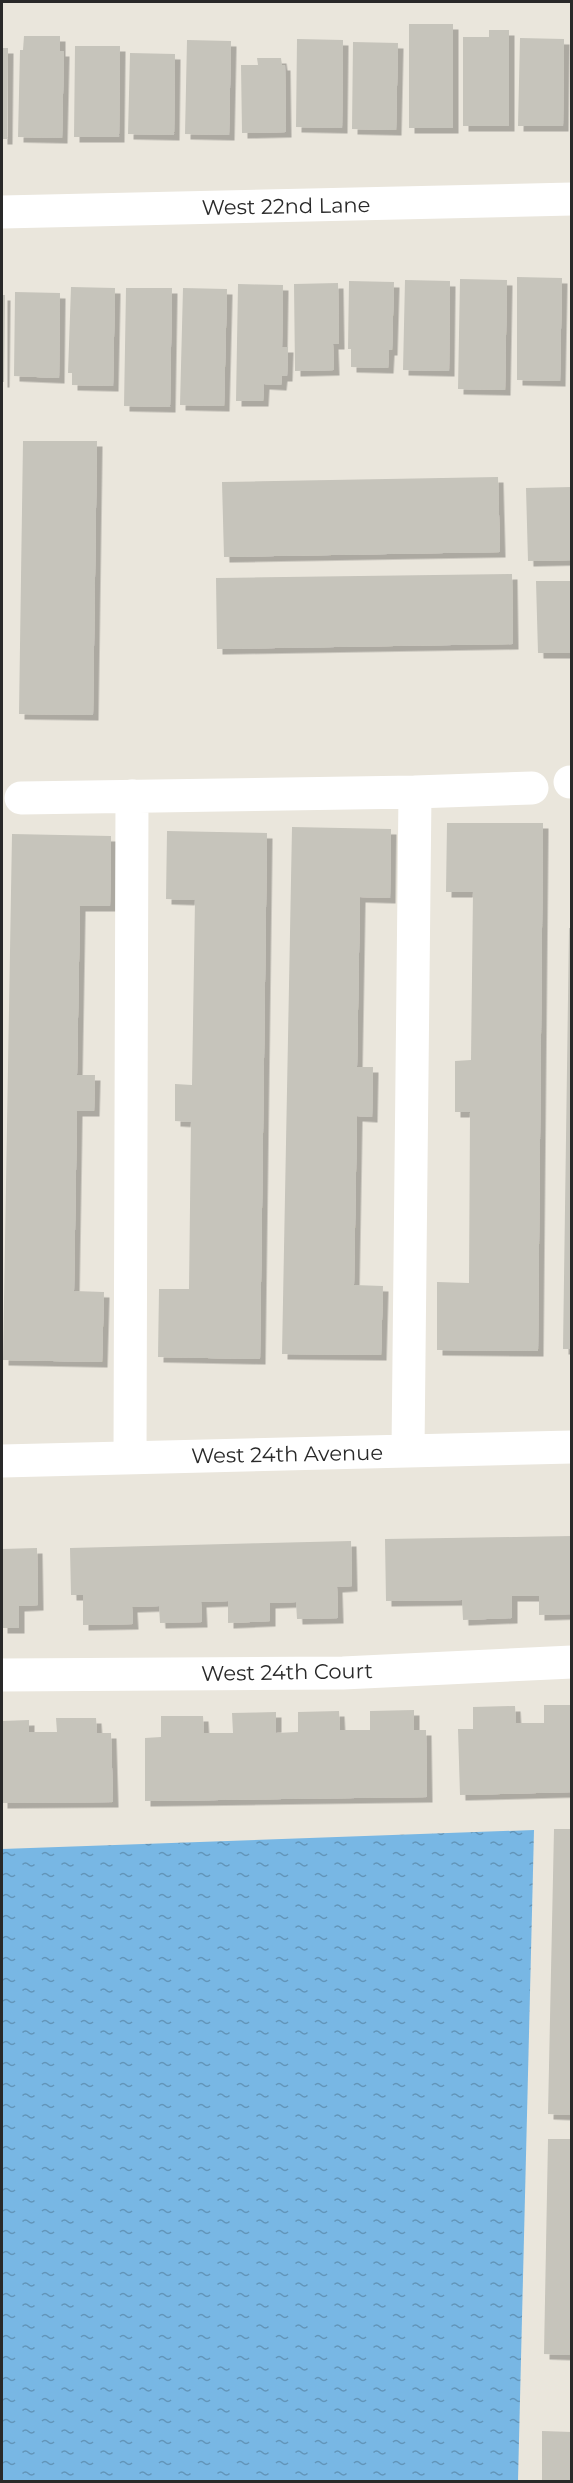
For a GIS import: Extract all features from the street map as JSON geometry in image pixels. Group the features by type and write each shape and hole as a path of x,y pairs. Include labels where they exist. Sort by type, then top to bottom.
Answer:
{"street":[{"name":"West 22nd Lane","path":"2,212 572,200"},
{"path":"21,798 532,788"},
{"path":"408,1451 416,792"},
{"path":"130,1458 132,796"},
{"name":"West 24th Avenue","path":"2,1461 572,1447"},
{"name":"West 24th Court","path":"2,1675 343,1673 572,1662"}],"water":[{"path":"534,1830 518,2481 2,2481 2,1849"}],"building":[{"path":"409,24 453,24 453,128 409,128"},
{"path":"489,30 509,30 509,126 463,126 463,37 489,37"},
{"path":"24,36 60,36 60,51 64,51 62,138 18,137 20,50 23,50"},
{"path":"520,38 564,39 563,126 518,126"},
{"path":"297,39 343,40 342,128 296,127"},
{"path":"187,40 231,41 229,135 185,134"},
{"path":"353,42 398,43 396,130 352,129"},
{"path":"75,46 120,46 119,137 74,137"},
{"path":"2,48 8,48 7,139 2,139"},
{"path":"130,53 175,54 174,135 128,134"},
{"path":"257,58 281,58 282,65 285,65 286,132 242,133 241,65 258,65"},
{"path":"517,277 562,278 560,381 517,380"},
{"path":"460,279 507,280 505,390 458,389"},
{"path":"405,280 450,281 449,371 403,370"},
{"path":"349,281 394,282 392,350 389,350 388,368 351,367 351,349 348,349"},
{"path":"338,283 339,344 333,344 334,370 295,371 294,284"},
{"path":"238,284 283,285 282,347 288,347 287,376 282,376 281,385 264,384 263,401 236,401"},
{"path":"71,287 115,288 113,386 72,385 72,373 68,373"},
{"path":"126,288 172,288 170,407 124,406"},
{"path":"183,288 227,289 224,406 180,405"},
{"path":"15,292 60,293 59,378 14,376"},
{"path":"2,295 5,295 4,382 2,382"},
{"path":"23,441 97,441 93,715 19,714"},
{"path":"498,477 500,552 224,557 222,482"},
{"path":"572,487 572,560 528,561 526,488"},
{"path":"512,574 513,644 217,649 216,578"},
{"path":"536,581 572,581 572,653 538,653"},
{"path":"447,823 543,823 538,1351 437,1350 437,1282 469,1283 470,1112 455,1112 455,1061 471,1060 473,892 446,892"},
{"path":"292,827 391,829 390,898 360,897 357,1067 373,1067 372,1117 357,1116 354,1285 383,1286 381,1355 282,1354"},
{"path":"167,831 267,833 260,1359 158,1357 159,1289 189,1289 191,1122 175,1121 175,1084 192,1085 195,900 166,899"},
{"path":"12,834 111,836 110,906 80,906 77,1075 95,1075 94,1111 77,1111 74,1291 104,1292 102,1362 3,1360"},
{"path":"569,928 572,928 572,1349 563,1349"},
{"path":"572,1536 572,1614 539,1615 539,1596 512,1596 512,1618 463,1620 462,1600 386,1601 385,1539"},
{"path":"351,1541 352,1586 337,1587 338,1618 297,1619 296,1602 270,1603 270,1621 228,1623 228,1601 201,1602 202,1622 160,1623 159,1606 132,1607 133,1624 83,1625 83,1595 71,1595 70,1548"},
{"path":"37,1548 38,1605 19,1606 19,1628 2,1628 2,1549"},
{"path":"544,1705 572,1705 572,1792 460,1795 458,1729 473,1729 473,1707 515,1706 516,1723 544,1723"},
{"path":"414,1710 414,1730 426,1730 427,1797 145,1801 145,1738 161,1737 161,1716 203,1716 204,1733 233,1733 232,1713 276,1712 276,1733 298,1732 298,1712 339,1711 340,1730 370,1730 370,1711"},
{"path":"56,1718 96,1718 97,1733 111,1733 113,1802 2,1803 2,1721 29,1720 29,1732 57,1732"},
{"path":"554,1829 572,1829 572,2115 548,2114"},
{"path":"548,2139 572,2139 572,2355 544,2354"},
{"path":"542,2431 572,2432 572,2482 542,2482"}]}
